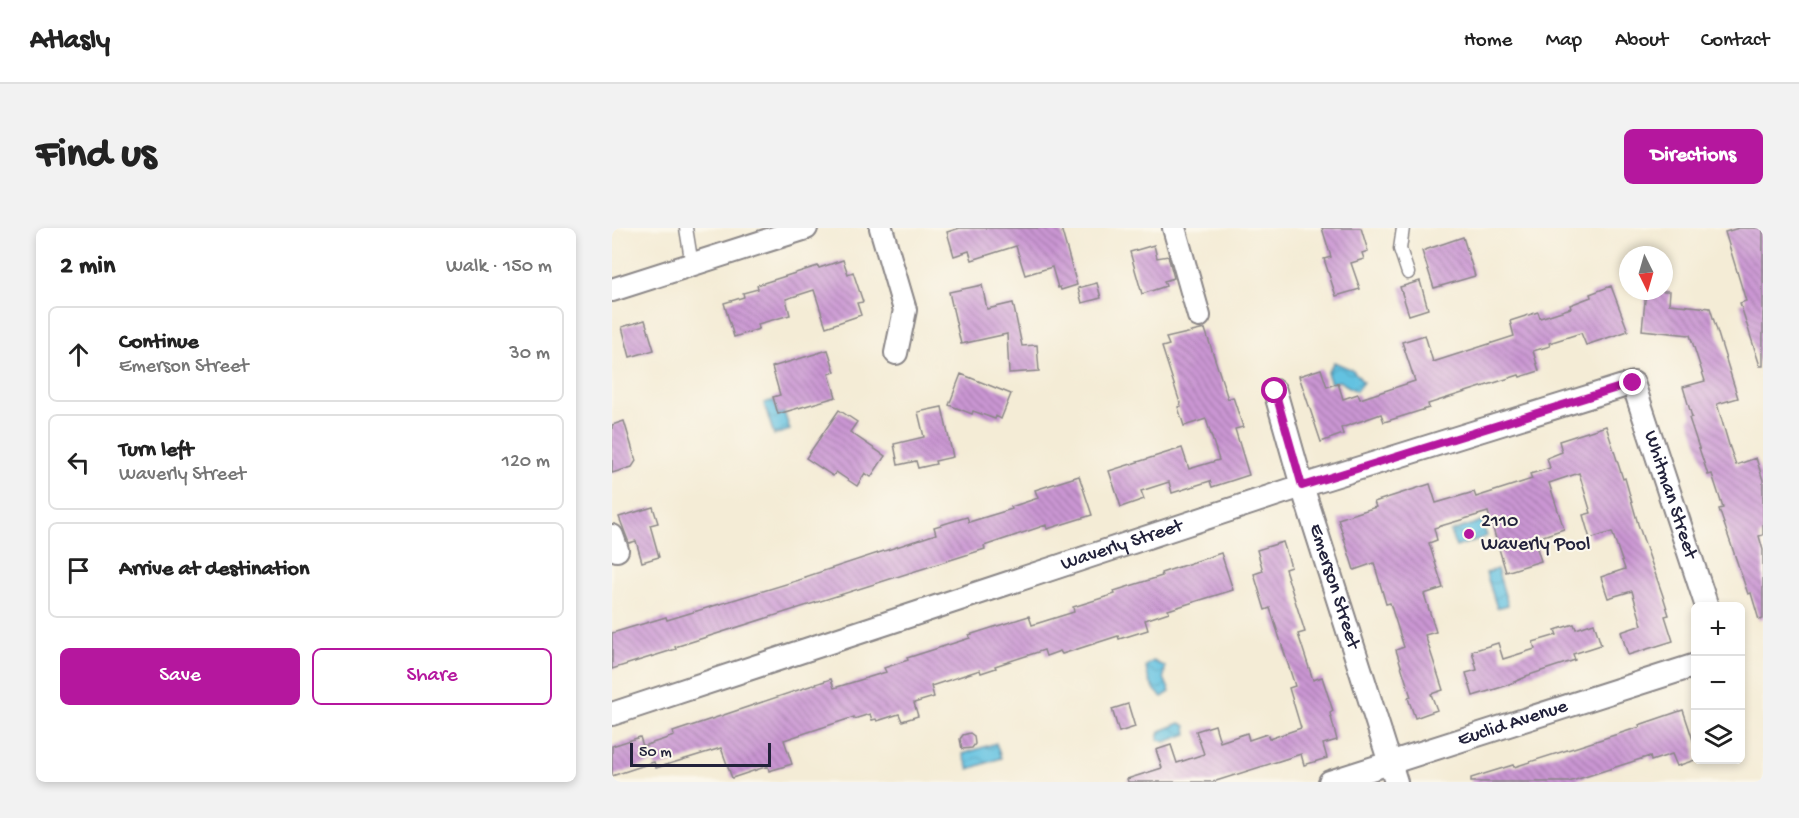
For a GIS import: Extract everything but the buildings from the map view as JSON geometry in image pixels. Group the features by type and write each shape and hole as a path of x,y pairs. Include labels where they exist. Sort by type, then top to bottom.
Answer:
{"street":[{"path":"612,290 806,228"},
{"path":"881,228 905,310 896,353"},
{"path":"1174,228 1200,316"},
{"name":"Waverly Street","path":"612,714 1302,486 1633,383"},
{"name":"Whitman Street","path":"1633,383 1706,602"},
{"name":"Emerson Street","path":"1275,391 1302,486 1392,772"},
{"name":"Euclid Avenue","path":"1330,782 1392,772 1691,666"}],"lane":[{"path":"686,228 692,265"},
{"path":"1404,228 1400,249 1408,273"}],"water":[{"path":"1334,362 1353,370 1363,382 1356,391 1339,381 1331,383 1327,373"},
{"path":"774,400 778,414 784,412 790,430 774,435 764,403"},
{"name":"2110 Waverly Pool","path":"1482,521 1487,536 1456,547 1450,532"},
{"path":"1497,569 1508,605 1497,608 1486,573"},
{"path":"1153,661 1165,667 1164,678 1170,692 1162,697 1153,687 1148,676 1146,666"},
{"path":"1180,723 1186,726 1187,734 1165,742 1158,739 1160,731"},
{"path":"996,743 1001,758 969,769 963,754"}],"place":[{"name":"2110 Waverly Pool","path":"1469,534"}],"route":[{"path":"1275,391 1302,486 1633,383"}]}
